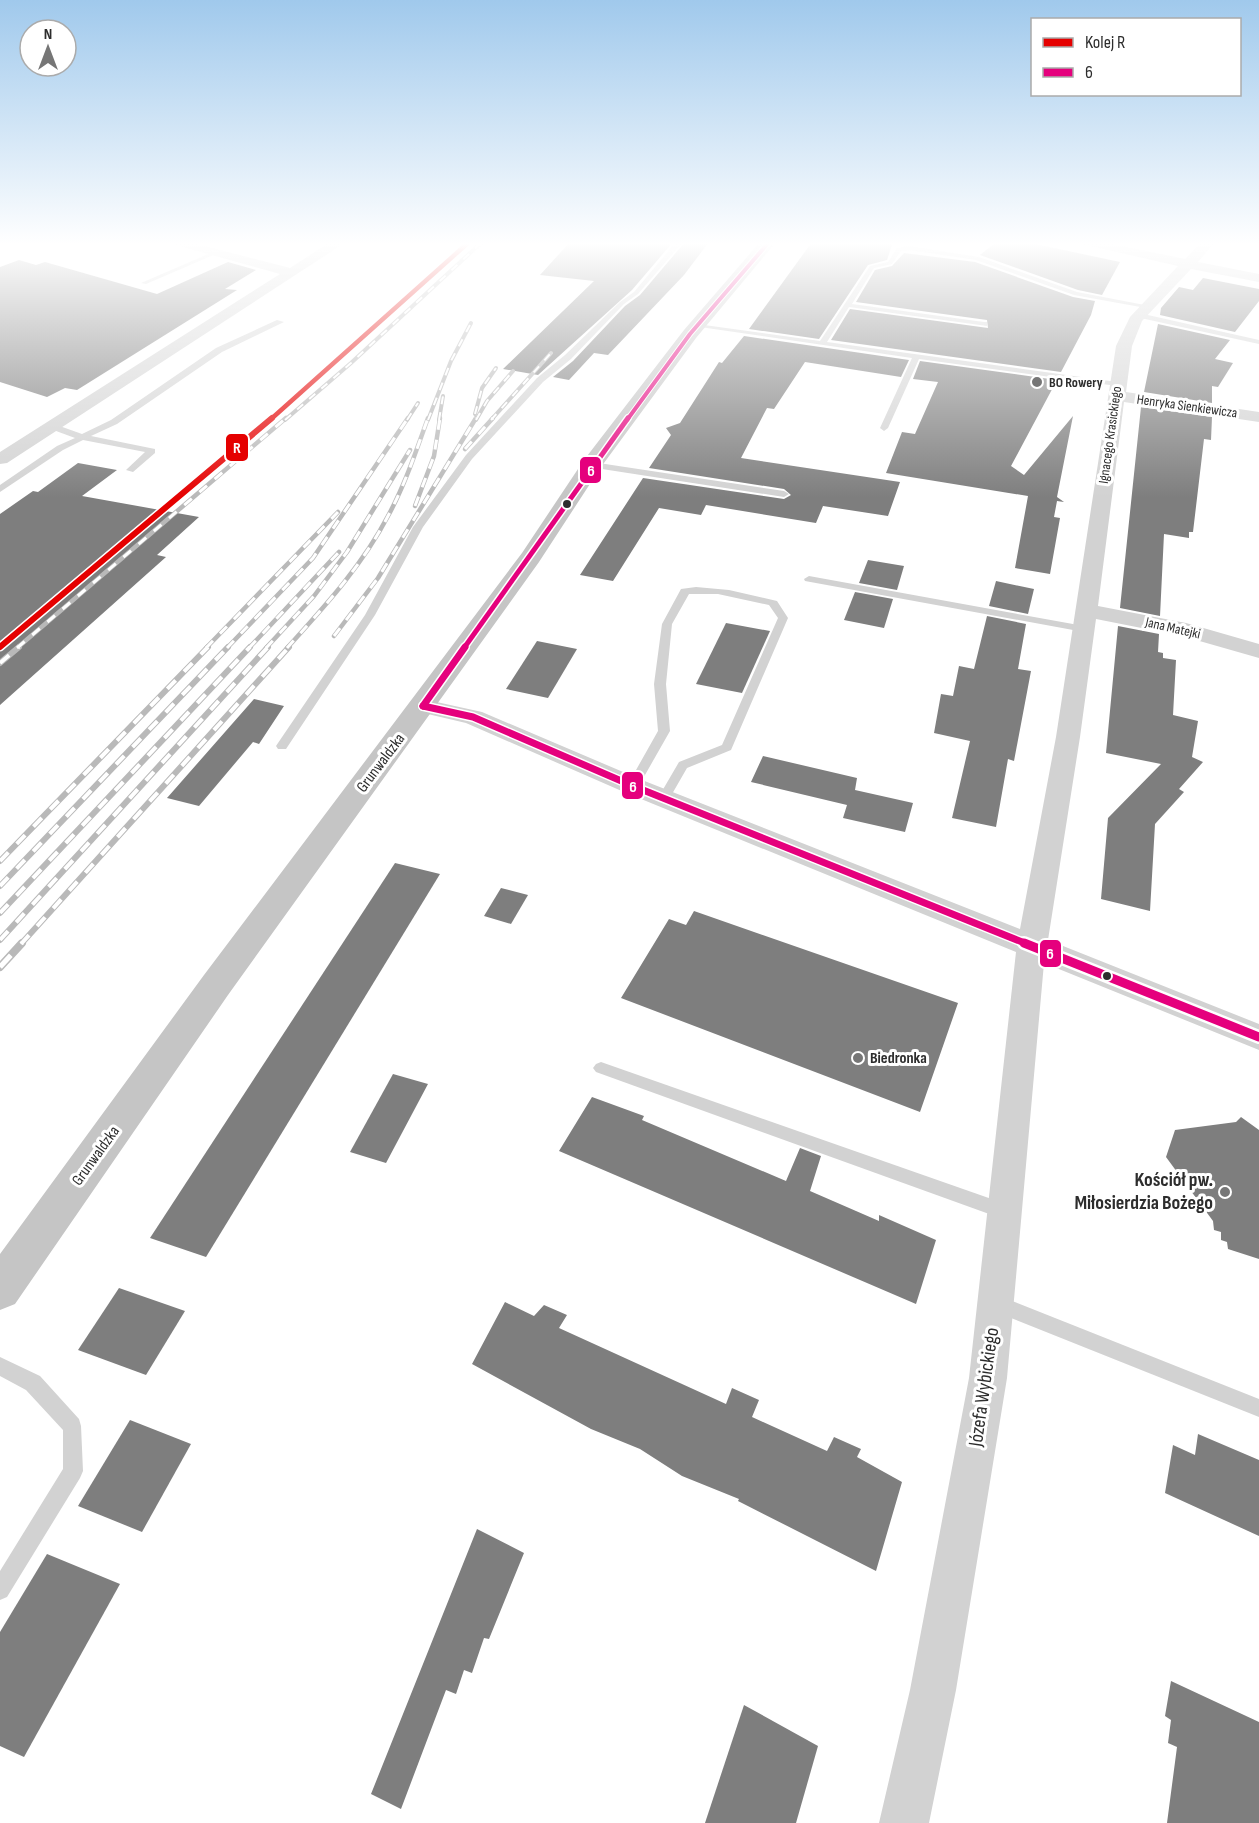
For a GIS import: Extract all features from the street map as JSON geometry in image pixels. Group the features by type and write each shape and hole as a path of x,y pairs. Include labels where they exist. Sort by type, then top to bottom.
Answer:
{"main road":[{"name":"Grunwaldzka","path":"0,1289 216,985 531,557 592,465 696,327"}],"street":[{"path":"0,468 0,459 210,327"},
{"name":"Ignacego Krasickiego","path":"1032,945 1068,737 1124,346 1134,327"},
{"name":"Henryka Sienkiewicza","path":"1117,390 1259,417"},
{"path":"0,445 51,426"},
{"name":"Jana Matejki","path":"1085,620 1186,630 1259,651"},
{"path":"423,706 473,717 633,786 1259,1037"},
{"name":"Józefa Wybickiego","path":"904,1823 933,1690 986,1390 1032,945"}],"lane":[{"path":"0,489 60,448 114,422 219,350 269,327"},
{"path":"282,746 370,615 418,527 470,457 540,380 568,357 598,327"},
{"path":"704,327 916,358 939,358 1117,390"},
{"path":"822,344 833,327"},
{"path":"1203,327 1259,342"},
{"path":"884,428 916,358"},
{"path":"51,426 81,437 152,451 130,470"},
{"path":"592,465 784,494"},
{"path":"809,579 1085,620"},
{"path":"633,786 664,731 660,684 667,624 685,591 734,594 773,603 783,618 726,747 683,765 664,798"},
{"path":"601,1068 1005,1212"},
{"path":"995,1303 1259,1408"},
{"path":"0,1366 33,1383 72,1426 73,1471 0,1590"}],"building":[{"path":"0,327 178,327 77,390 65,388 47,397 0,382"},
{"path":"546,327 591,327 538,375 503,369"},
{"path":"605,327 635,327 608,355 594,353 569,380 553,377 573,361"},
{"path":"750,327 827,327 819,339 749,329"},
{"path":"839,327 1085,327 1061,372 831,340"},
{"path":"1157,327 1172,327 1230,340 1215,359 1233,363 1218,387 1212,386 1212,403 1144,392"},
{"path":"1213,327 1239,327 1235,332"},
{"path":"744,336 909,360 901,377 805,362 774,409 767,408 741,458 900,482 888,516 823,506 816,523 706,505 701,515 659,508 613,581 580,575 643,478 784,499 791,495 784,489 649,468 671,435 666,428 680,423 719,362 722,363"},
{"path":"920,361 1057,380 1011,466 1024,475 1073,416 1057,497 1064,502 1057,501 1054,517 1060,518 1050,574 1015,568 1028,496 886,473 902,432 915,434 938,382 913,379"},
{"path":"1141,407 1212,417 1211,440 1204,439 1193,532 1189,532 1189,538 1164,534 1160,616 1120,608"},
{"path":"78,463 117,470 82,496 199,517 157,555 166,557 0,705 0,514 33,491 38,492"},
{"path":"868,560 904,566 897,590 859,583"},
{"path":"996,581 1034,589 1028,614 989,606"},
{"path":"855,592 893,599 884,628 844,620"},
{"path":"987,616 1026,624 1018,669 1031,671 1014,761 1008,759 996,827 952,818 970,741 934,733 941,694 953,696 959,666 974,669"},
{"path":"726,623 770,631 742,693 696,684"},
{"path":"1118,626 1159,634 1158,652 1163,653 1163,658 1176,660 1173,715 1198,721 1192,757 1203,762 1179,789 1184,792 1155,824 1150,911 1101,899 1108,818 1161,764 1106,753"},
{"path":"537,641 577,649 548,698 506,689"},
{"path":"254,699 284,706 259,744 253,742 199,806 167,798"},
{"path":"763,756 857,778 855,790 913,803 905,832 843,818 847,805 751,782"},
{"path":"395,863 440,874 206,1257 150,1238"},
{"path":"501,888 528,895 511,924 484,916"},
{"name":"Biedronka","path":"694,911 958,1003 920,1112 621,998 669,919 686,925"},
{"path":"393,1074 428,1084 386,1163 350,1152"},
{"path":"592,1097 644,1116 642,1120 786,1181 800,1148 821,1156 810,1191 879,1221 879,1215 936,1240 916,1304 559,1151"},
{"name":"Kościół pw. Miłosierdzia Bożego","path":"1241,1117 1259,1130 1259,1259 1228,1249 1227,1242 1221,1240 1221,1232 1214,1230 1213,1221 1166,1157 1175,1130 1236,1122"},
{"path":"119,1288 185,1311 146,1375 78,1350"},
{"path":"505,1302 534,1316 544,1305 567,1315 559,1328 726,1404 732,1388 759,1400 752,1417 827,1451 834,1437 861,1449 857,1457 902,1482 876,1571 738,1501 739,1499 682,1476 640,1449 591,1429 472,1364"},
{"path":"130,1420 191,1444 142,1532 78,1506"},
{"path":"1198,1434 1259,1460 1259,1536 1165,1493 1173,1445 1195,1455"},
{"path":"477,1529 524,1553 489,1639 484,1638 472,1673 464,1670 456,1694 446,1690 401,1809 371,1794"},
{"path":"47,1554 120,1584 24,1757 0,1746 0,1632"},
{"path":"1171,1681 1259,1722 1259,1823 1167,1823 1177,1747 1168,1743 1171,1720 1165,1716"},
{"path":"744,1705 818,1746 796,1823 705,1823"}],"railway":[{"path":"285,420 390,327"},
{"path":"428,420 451,361 469,327"},
{"path":"491,420 551,353"},
{"path":"475,414 482,388 496,368"},
{"path":"476,420 487,401 513,371"},
{"path":"439,420 443,396"},
{"path":"407,420 418,403"},
{"path":"17,648 286,418"},
{"path":"227,648 313,558 408,418"},
{"path":"287,648 342,585 378,534 400,492 428,418"},
{"path":"415,506 434,456 440,418"},
{"path":"334,636 378,578 476,418"},
{"path":"465,449 493,418"},
{"path":"266,648 314,596 347,552 410,450"},
{"path":"206,648 338,512"},
{"path":"249,648 339,552"},
{"path":"0,663 19,647"},
{"path":"0,861 208,647"},
{"path":"0,886 228,647"},
{"path":"0,913 250,647"},
{"path":"0,940 268,647"},
{"path":"21,944 289,647"},
{"path":"0,967 22,943"}],"rail line":[{"name":"R","path":"0,647 323,375 376,327"}],"transit line":[{"name":"6","path":"423,706 652,384 696,327"},
{"name":"6","path":"423,706 473,717 633,786 1259,1037"}],"place":[{"name":"BO Rowery","path":"1037,382"},
{"name":"Biedronka","path":"858,1058"},
{"name":"Kościół pw. Miłosierdzia Bożego","path":"1225,1192"}]}
